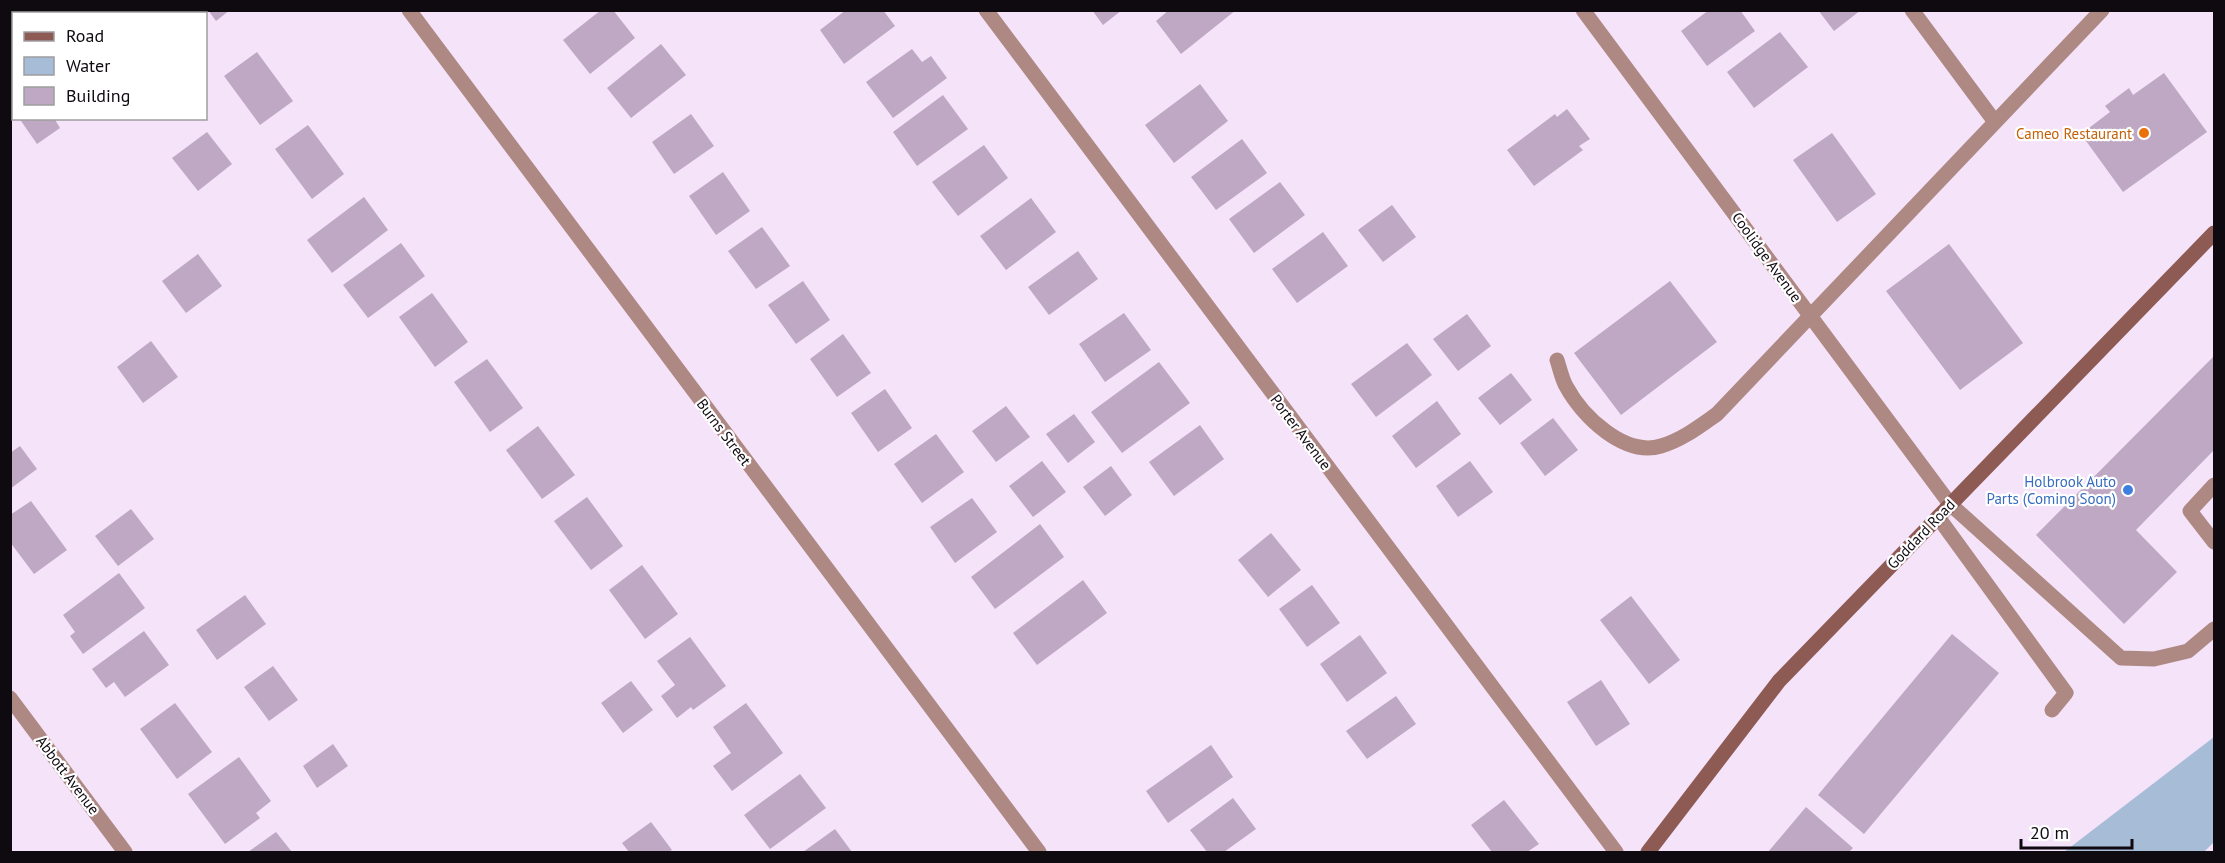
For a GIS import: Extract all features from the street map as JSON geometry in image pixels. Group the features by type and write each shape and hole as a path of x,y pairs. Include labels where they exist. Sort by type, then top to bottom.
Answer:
{"street":[{"name":"Burns Street","path":"409,10 1039,852"},
{"name":"Porter Avenue","path":"986,10 1616,852"},
{"name":"Coolidge Avenue","path":"1583,10 1950,504 2121,658 2154,659 2188,651 2214,629"},
{"path":"1912,10 1995,122"},
{"path":"1557,360 1566,386 1588,417 1612,437 1636,447 1660,447 1690,432 1717,414 2102,10"},
{"name":"Goddard Road","path":"1648,852 1779,681 2214,233"},
{"path":"2214,485 2190,511 2214,542"},
{"path":"1938,517 2066,693 2052,710"},
{"name":"Abbott Avenue","path":"10,698 125,852"}],"water":[{"path":"2214,737 2214,842 2204,852 2064,852"}],"building":[{"path":"10,10 55,10 53,12 12,12 12,41 10,42"},
{"path":"208,10 230,10 216,21"},
{"path":"601,10 613,10 635,38 590,74 563,40"},
{"path":"846,10 883,10 895,26 844,64 820,30"},
{"path":"1092,10 1122,10 1103,25"},
{"path":"1169,10 1236,10 1181,54 1156,21"},
{"path":"1709,10 1740,10 1755,31 1707,66 1681,31"},
{"path":"1818,10 1861,10 1834,31"},
{"path":"1780,32 1808,67 1754,108 1727,72"},
{"path":"661,44 686,75 631,118 607,88"},
{"path":"912,49 922,62 931,56 947,78 893,118 866,82"},
{"path":"257,52 293,101 260,125 224,76"},
{"name":"Cameo Restaurant","path":"2164,73 2207,132 2123,192 2081,134 2110,112 2105,106 2129,88 2133,95"},
{"path":"1200,84 1228,121 1174,163 1145,125"},
{"path":"943,95 968,129 917,166 893,132"},
{"path":"1567,109 1590,139 1579,146 1583,150 1534,186 1507,150 1555,114 1557,117"},
{"path":"691,114 714,146 674,174 652,142"},
{"path":"20,120 55,120 60,128 37,144"},
{"path":"308,125 344,174 312,199 275,149"},
{"path":"207,132 232,164 198,191 172,158"},
{"path":"1832,133 1876,194 1837,222 1793,160"},
{"path":"1242,139 1267,173 1216,210 1191,177"},
{"path":"984,145 1008,178 958,216 932,182"},
{"path":"723,172 750,211 716,235 689,196"},
{"path":"1280,182 1305,215 1254,253 1229,219"},
{"path":"364,197 388,230 332,273 307,240"},
{"path":"1031,198 1056,232 1006,270 980,236"},
{"path":"1392,205 1416,237 1383,262 1358,230"},
{"path":"762,227 790,266 756,289 728,251"},
{"path":"1323,232 1348,266 1297,303 1272,269"},
{"path":"401,243 425,276 368,318 343,285"},
{"path":"1949,244 2023,343 1960,390 1886,291"},
{"path":"1078,251 1098,279 1049,315 1028,287"},
{"path":"198,254 222,286 186,313 162,281"},
{"path":"803,281 830,320 796,344 768,305"},
{"path":"1670,281 1717,342 1621,415 1574,353"},
{"path":"432,293 468,342 435,367 399,317"},
{"path":"1124,313 1151,350 1105,382 1079,344"},
{"path":"1467,314 1491,346 1458,371 1433,339"},
{"path":"843,334 871,373 837,397 810,359"},
{"path":"151,341 178,377 143,403 117,367"},
{"path":"1407,343 1432,375 1376,417 1351,384"},
{"name":"Holbrook Auto Parts (Coming Soon)","path":"2214,356 2214,450 2136,530 2177,572 2124,624 2036,535"},
{"path":"487,359 523,408 490,432 454,382"},
{"path":"1159,362 1190,403 1122,453 1091,412"},
{"path":"1511,373 1532,400 1500,425 1478,398"},
{"path":"885,389 912,428 878,452 851,413"},
{"path":"1437,401 1461,434 1416,468 1392,436"},
{"path":"1006,406 1030,437 996,462 972,431"},
{"path":"1074,414 1095,442 1068,463 1046,434"},
{"path":"1553,418 1578,450 1545,476 1520,443"},
{"path":"1200,425 1224,459 1174,496 1149,462"},
{"path":"538,426 575,475 542,499 506,450"},
{"path":"936,434 964,472 922,503 894,464"},
{"path":"20,446 37,469 10,489 10,453"},
{"path":"1042,461 1066,492 1033,517 1009,486"},
{"path":"1470,461 1493,492 1458,517 1436,486"},
{"path":"1111,466 1132,495 1105,516 1083,487"},
{"path":"587,497 623,546 591,570 554,521"},
{"path":"972,498 997,532 955,563 930,527"},
{"path":"31,501 67,550 34,574 10,542 10,515"},
{"path":"131,509 154,539 118,566 95,536"},
{"path":"1040,524 1064,557 995,609 971,577"},
{"path":"1271,533 1301,570 1268,597 1238,560"},
{"path":"642,565 678,614 645,639 609,590"},
{"path":"119,573 145,608 83,654 70,636 75,632 63,615"},
{"path":"1083,580 1107,613 1037,665 1013,633"},
{"path":"1312,585 1340,623 1307,647 1279,609"},
{"path":"245,595 266,624 217,660 196,630"},
{"path":"1631,596 1680,660 1649,684 1600,620"},
{"path":"144,631 169,665 125,697 114,682 106,688 92,669"},
{"path":"1952,634 1999,673 1864,834 1818,795"},
{"path":"1360,635 1387,673 1347,702 1320,664"},
{"path":"690,637 726,686 693,710 691,707 677,718 661,696 675,685 657,661"},
{"path":"273,666 298,700 269,721 244,687"},
{"path":"1601,680 1630,724 1596,746 1567,702"},
{"path":"631,681 653,710 623,733 601,703"},
{"path":"1396,696 1416,724 1367,759 1346,731"},
{"path":"175,703 212,752 177,779 140,729"},
{"path":"746,703 783,753 732,791 713,766 731,753 713,727"},
{"path":"333,744 348,766 317,788 303,766"},
{"path":"1211,745 1233,777 1168,823 1146,791"},
{"path":"239,757 271,801 256,813 260,818 225,844 188,794"},
{"path":"800,774 826,808 770,849 744,815"},
{"path":"1233,798 1256,829 1224,852 1207,852 1190,830"},
{"path":"1504,800 1539,844 1527,852 1492,852 1471,825"},
{"path":"1806,807 1853,848 1849,852 1768,852"},
{"path":"651,822 672,850 668,852 629,852 622,843"},
{"path":"835,829 852,852 803,852"},
{"path":"276,832 292,852 248,852"}],"place":[{"name":"Cameo Restaurant","path":"2144,133"},
{"name":"Holbrook Auto Parts (Coming Soon)","path":"2128,490"}]}
